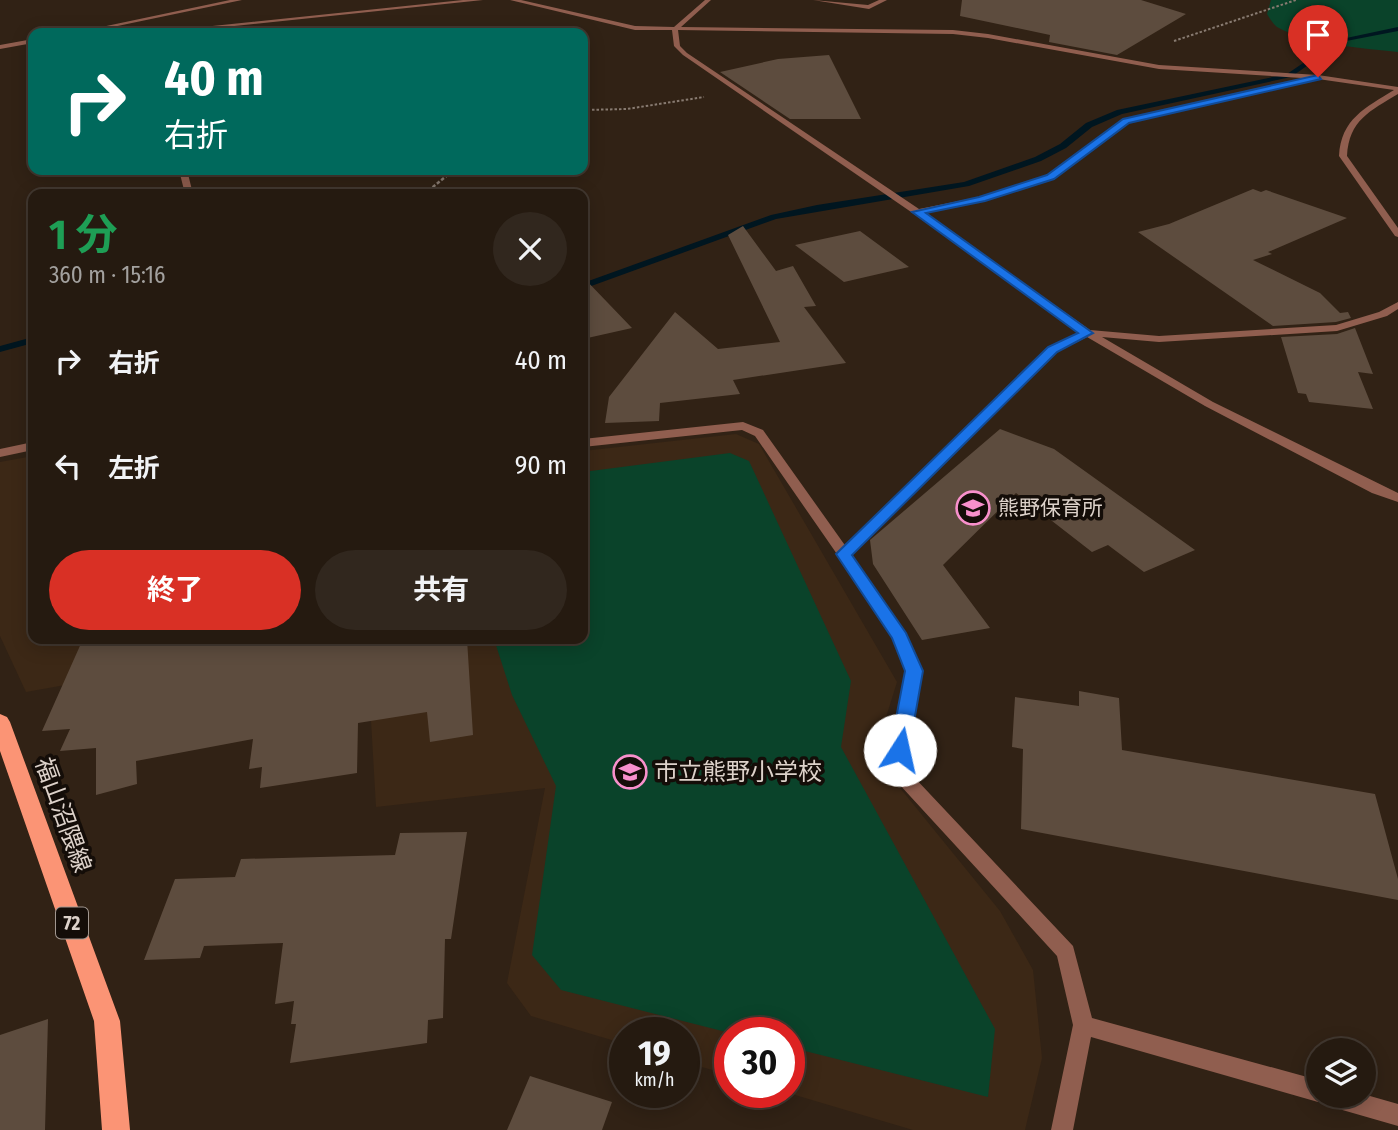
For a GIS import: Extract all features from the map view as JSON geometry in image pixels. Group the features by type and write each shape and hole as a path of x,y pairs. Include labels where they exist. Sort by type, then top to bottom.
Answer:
{"main road":[{"name":"福山沼隈線","path":"0,722 107,1021 116,1130"}],"street":[{"path":"104,28 239,0"},
{"path":"206,28 480,0"},
{"path":"513,0 619,25 675,29 953,32 1159,67 1318,77 1398,90"},
{"path":"675,29 709,0"},
{"path":"816,0 869,7 884,0"},
{"path":"168,28 170,16"},
{"path":"675,29 677,46 685,54 918,212 1087,333 1209,404 1377,490 1398,498"},
{"path":"0,47 28,42"},
{"path":"918,212 981,199 1050,177 1126,121 1318,77"},
{"path":"1398,90 1351,122 1342,146 1343,156 1398,234"},
{"path":"844,554 1053,349 1087,333 1160,339 1307,332 1337,328 1382,314 1398,305"},
{"path":"588,442 743,426 759,433 844,554 900,637 914,671 900,750 905,779 1066,952 1083,1025 1062,1130"},
{"path":"0,453 28,447"},
{"path":"1083,1025 1306,1088"},
{"path":"1374,1108 1398,1115"}],"path":[{"path":"1167,42 1196,36 1269,7 1296,0"},
{"path":"588,110 627,109 739,91"},
{"path":"430,189 448,175"}],"shaded area":[{"name":"市立熊野小学校","path":"736,434 759,444 897,682 874,756 1000,911 1033,970 1042,1058 1025,1130 913,1130 805,1098 805,1017 714,1017 714,1070 700,1067 700,1017 609,1017 609,1039 531,1016 507,983 545,788 376,807 370,703 144,671 26,692 0,636 0,462 28,457 28,644 588,644 588,450"}],"green space":[{"path":"1271,0 1398,0 1398,52 1336,45 1290,33 1277,27 1267,14"},
{"name":"市立熊野小学校","path":"730,453 749,461 851,681 841,747 995,1029 988,1097 805,1051 805,1017 714,1017 714,1029 700,1025 700,1017 667,1017 561,990 532,955 556,786 512,695 496,644 588,644 588,471"}],"building":[{"path":"962,0 1141,0 1186,14 1117,55 1049,42 1050,35 960,16"},
{"path":"829,55 861,119 790,119 720,72 778,59"},
{"path":"1253,189 1261,192 1266,190 1347,218 1268,252 1272,254 1253,260 1320,293 1340,313 1348,312 1351,318 1336,322 1273,326 1138,232 1169,224"},
{"path":"743,226 776,271 793,266 816,306 804,307 846,363 733,380 740,394 660,403 659,421 605,423 609,397 675,312 718,349 780,342 728,235"},
{"path":"860,231 909,267 844,282 795,245"},
{"path":"588,282 632,328 588,338"},
{"path":"1355,328 1373,374 1358,372 1373,409 1309,402 1306,394 1298,393 1281,337 1337,334"},
{"path":"1000,429 1054,449 1195,550 1144,572 1108,545 1092,552 1016,493 943,565 990,628 922,640 873,564 870,540"},
{"path":"81,644 467,644 473,735 430,742 427,712 358,723 357,773 260,788 262,767 249,769 253,739 136,761 137,784 96,795 96,748 60,751 70,729 42,731"},
{"path":"1079,691 1119,698 1122,750 1375,794 1398,879 1398,900 1021,829 1023,749 1012,747 1015,697 1079,706"},
{"path":"467,832 451,939 445,939 443,1018 428,1020 427,1043 290,1063 296,1024 291,1024 294,1001 275,1004 283,943 204,946 200,958 144,960 175,879 235,877 241,859 395,855 400,833"},
{"path":"48,1019 45,1130 0,1130 0,1035"},
{"path":"530,1076 609,1101 610,1108 602,1130 507,1130"}],"waterway":[{"path":"588,284 774,217 966,184 1038,159 1063,146 1089,125 1120,112 1289,76 1339,41 1398,29"},
{"path":"0,349 28,341"}],"place":[{"name":"熊野保育所","path":"973,508"},
{"name":"市立熊野小学校","path":"630,772"}],"route":[{"path":"900,750 914,671 900,637 844,554 1053,349 1087,333 918,212 981,199 1050,177 1126,121 1318,77"}]}
